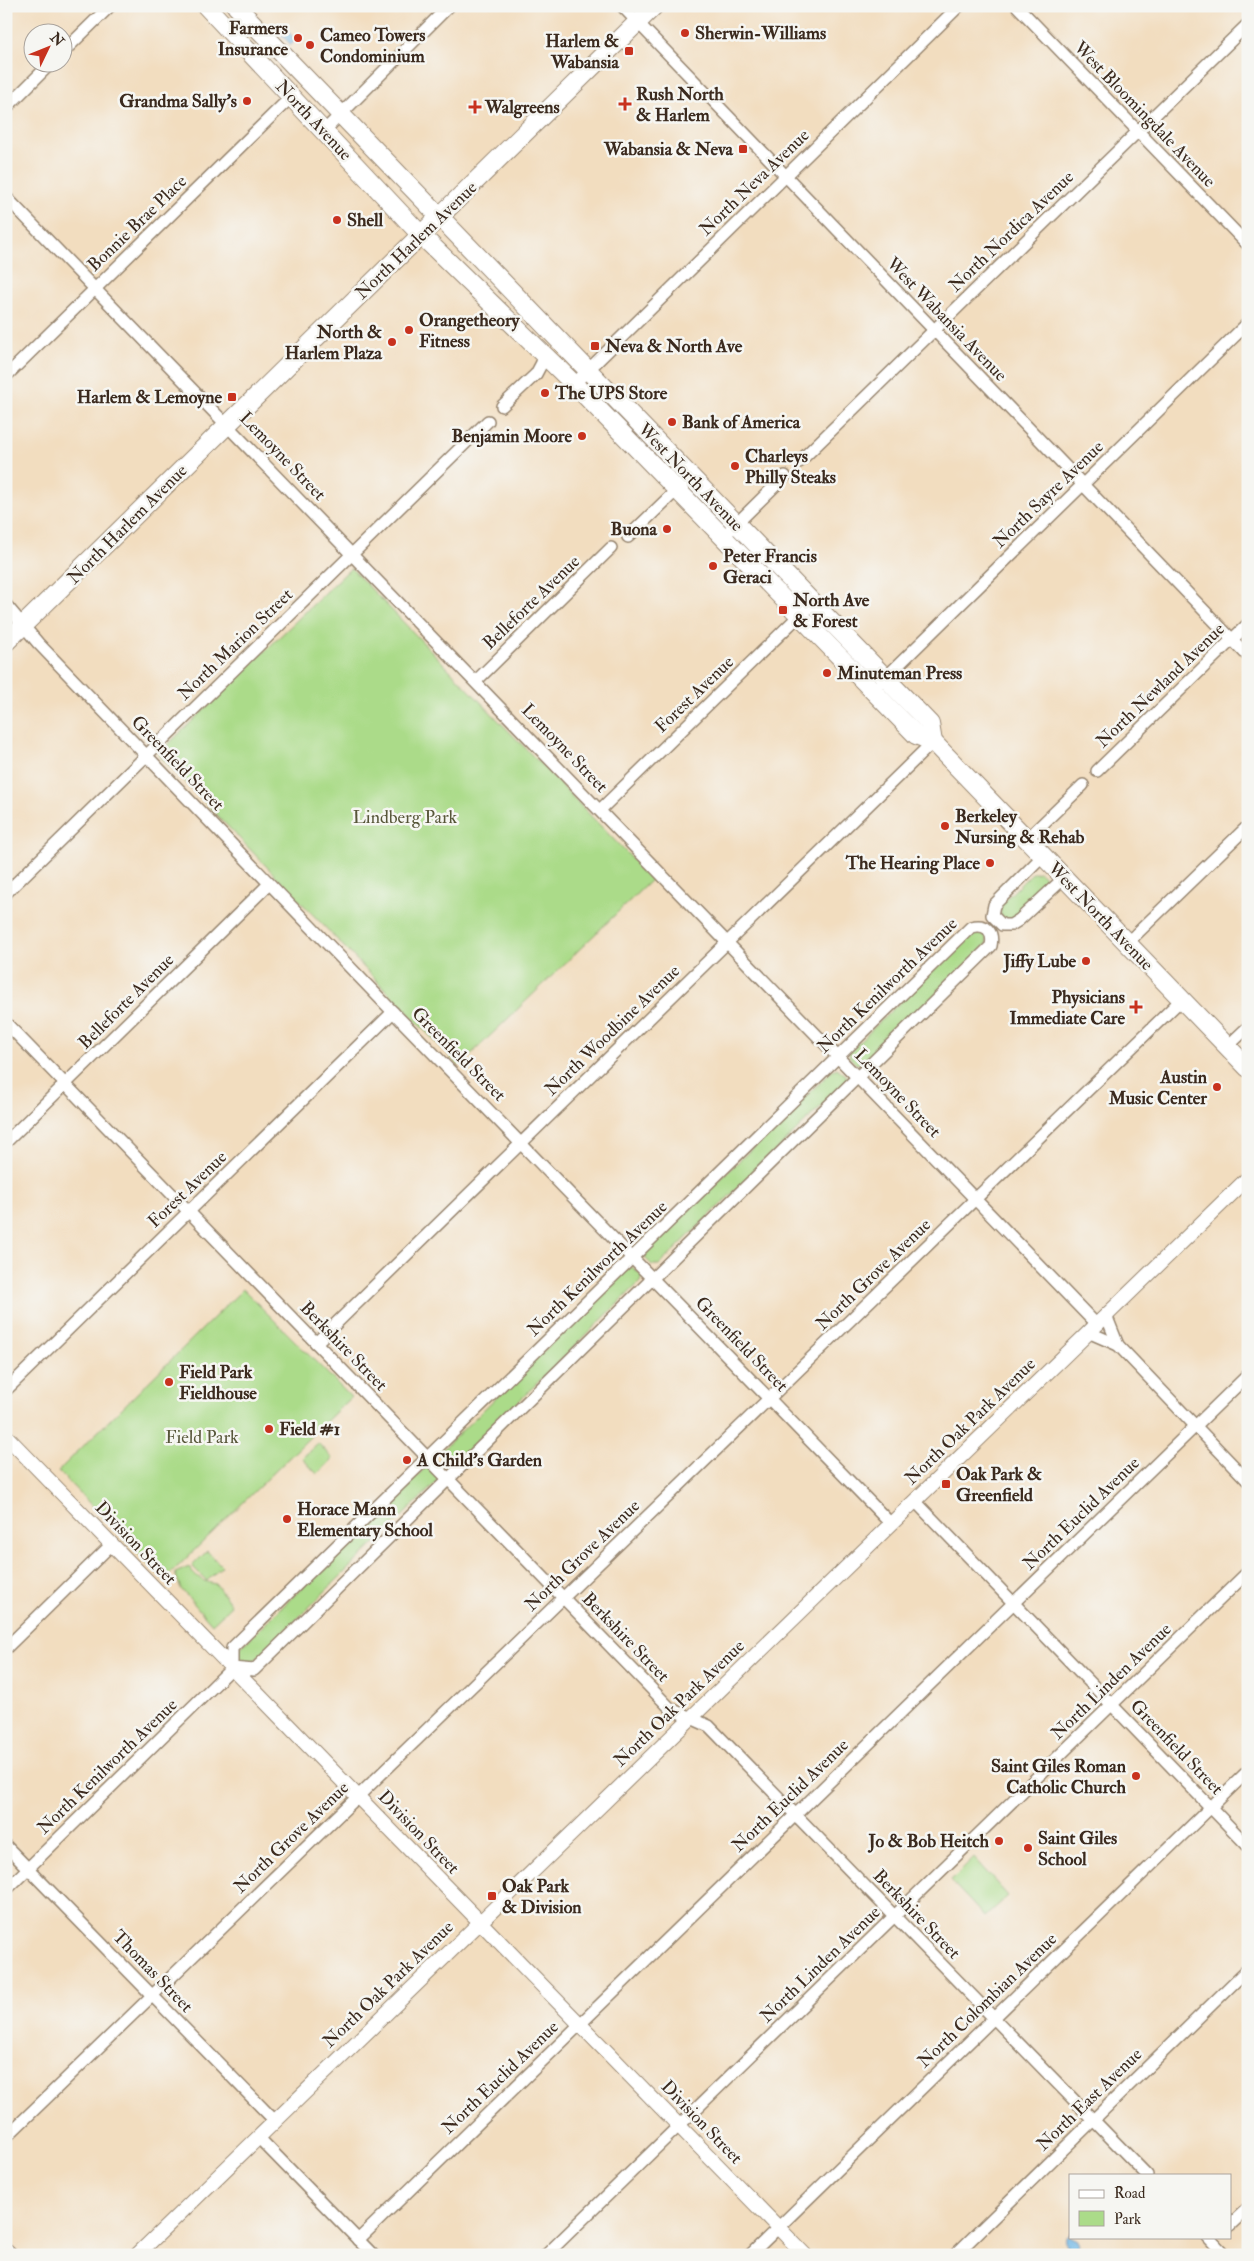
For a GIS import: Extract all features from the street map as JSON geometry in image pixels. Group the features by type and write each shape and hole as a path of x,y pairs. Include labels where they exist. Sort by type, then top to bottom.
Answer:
{"main road":[{"name":"North Avenue","path":"206,6 421,235"},
{"name":"North Harlem Avenue","path":"6,642 654,6"},
{"name":"North Avenue","path":"240,8 438,217"},
{"name":"West North Avenue","path":"438,217 930,724 933,742"},
{"name":"West North Avenue","path":"421,235 574,384 916,735 933,742 1248,1068"}],"street":[{"path":"72,43 110,6"},
{"path":"324,131 449,6"},
{"name":"West Wabansia Avenue","path":"622,6 1248,656"},
{"name":"North Neva Avenue","path":"574,384 959,6"},
{"name":"West Bloomingdale Avenue","path":"1017,6 1248,246"},
{"name":"North Nordica Avenue","path":"799,462 1248,24"},
{"path":"6,108 42,72"},
{"name":"Bonnie Brae Place","path":"6,376 292,96"},
{"name":"Lemoyne Street","path":"6,197 353,553 1097,1324"},
{"name":"North Sayre Avenue","path":"872,690 1248,323"},
{"path":"502,406 550,361"},
{"name":"North Marion Street","path":"6,893 488,421"},
{"path":"722,537 784,476"},
{"path":"628,537 690,477"},
{"name":"Belleforte Avenue","path":"476,681 611,548"},
{"name":"Forest Avenue","path":"600,810 812,603"},
{"name":"Greenfield Street","path":"6,605 23,626 269,884 522,1142 891,1524"},
{"name":"North Newland Avenue","path":"1097,771 1248,624"},
{"name":"North Woodbine Avenue","path":"316,1343 933,742"},
{"path":"1027,839 1083,785"},
{"path":"1127,943 1248,826"},
{"path":"1043,856 994,905 992,914 1002,925 1011,925 1019,920 1064,878"},
{"name":"Belleforte Avenue","path":"6,1142 269,884"},
{"name":"North Kenilworth Avenue","path":"6,1890 232,1668 231,1648 428,1458 837,1056 971,927 985,926 990,931 993,938 991,946 253,1670 232,1668"},
{"name":"North Grove Avenue","path":"6,2137 1182,999"},
{"name":"Forest Avenue","path":"6,1390 393,1012"},
{"name":"Berkshire Street","path":"6,1023 672,1709 709,1726 1146,2174"},
{"path":"1228,1046 1248,1027"},
{"name":"North Oak Park Avenue","path":"137,2255 1248,1178"},
{"path":"1097,1324 1248,1481"},
{"path":"1097,1324 1118,1345"},
{"name":"North Euclid Avenue","path":"358,2240 1248,1375"},
{"name":"Division Street","path":"6,1436 805,2255"},
{"name":"Greenfield Street","path":"915,1501 1248,1846"},
{"path":"6,1648 112,1544"},
{"name":"North Linden Avenue","path":"546,2255 1248,1572"},
{"name":"North Colombian Avenue","path":"750,2255 1248,1771"},
{"name":"Thomas Street","path":"6,1846 274,2121"},
{"name":"North East Avenue","path":"955,2255 1248,1969"},
{"path":"258,2137 373,2255"},
{"path":"1232,2223 1248,2208"},
{"path":"1209,2238 1220,2249"},
{"path":"6,2251 10,2255"}],"green space":[{"name":"Lindberg Park","path":"351,568 652,879 459,1066 158,754"},
{"path":"1039,872 1046,878 1047,888 1014,918 1009,920 1001,917 1000,905 1032,873"},
{"path":"974,930 985,931 987,944 865,1063 856,1064 850,1058 849,1052"},
{"path":"837,1068 847,1076 847,1081 659,1265 652,1265 645,1258 646,1251"},
{"path":"632,1267 642,1275 640,1282 452,1467 447,1466 441,1459 441,1451"},
{"name":"Field Park","path":"243,1289 351,1397 164,1580 58,1471"},
{"path":"318,1443 333,1459 317,1474 302,1458"},
{"path":"426,1467 438,1476 438,1481 249,1666 243,1664 236,1657 236,1652"},
{"path":"207,1551 222,1566 207,1581 192,1566"},
{"path":"189,1567 201,1579 216,1584 231,1606 212,1624 181,1589 175,1573"},
{"path":"974,1858 1008,1896 985,1917 951,1881"}],"water":[{"path":"283,26 296,40 291,45 278,31"},
{"path":"1069,2234 1069,2238 1078,2241 1079,2248 1076,2251 1067,2244 1066,2237"}],"place":[{"name":"Sherwin-Williams","path":"685,33"},
{"name":"Farmers Insurance","path":"298,38"},
{"name":"Cameo Towers Condominium","path":"310,45"},
{"name":"Harlem & Wabansia","path":"629,51"},
{"name":"Grandma Sally's","path":"247,101"},
{"name":"Rush North & Harlem","path":"625,104"},
{"name":"Walgreens","path":"475,107"},
{"name":"Wabansia & Neva","path":"743,149"},
{"name":"Shell","path":"337,220"},
{"name":"Orangetheory Fitness","path":"409,330"},
{"name":"North & Harlem Plaza","path":"392,342"},
{"name":"Neva & North Ave","path":"595,346"},
{"name":"The UPS Store","path":"545,393"},
{"name":"Harlem & Lemoyne","path":"232,397"},
{"name":"Bank of America","path":"672,422"},
{"name":"Benjamin Moore","path":"582,436"},
{"name":"Charleys Philly Steaks","path":"735,466"},
{"name":"Buona","path":"667,529"},
{"name":"Peter Francis Geraci","path":"713,566"},
{"name":"North Ave & Forest","path":"783,610"},
{"name":"Minuteman Press","path":"827,673"},
{"name":"Berkeley Nursing & Rehab","path":"945,826"},
{"name":"The Hearing Place","path":"990,863"},
{"name":"Jiffy Lube","path":"1086,961"},
{"name":"Physicians Immediate Care","path":"1136,1007"},
{"name":"Austin Music Center","path":"1217,1087"},
{"name":"Field Park Fieldhouse","path":"169,1382"},
{"name":"Field #1","path":"269,1429"},
{"name":"A Child's Garden","path":"407,1460"},
{"name":"Oak Park & Greenfield","path":"946,1484"},
{"name":"Horace Mann Elementary School","path":"287,1519"},
{"name":"Saint Giles Roman Catholic Church","path":"1136,1776"},
{"name":"Jo & Bob Heitch","path":"999,1841"},
{"name":"Saint Giles School","path":"1028,1848"},
{"name":"Oak Park & Division","path":"492,1896"}]}
